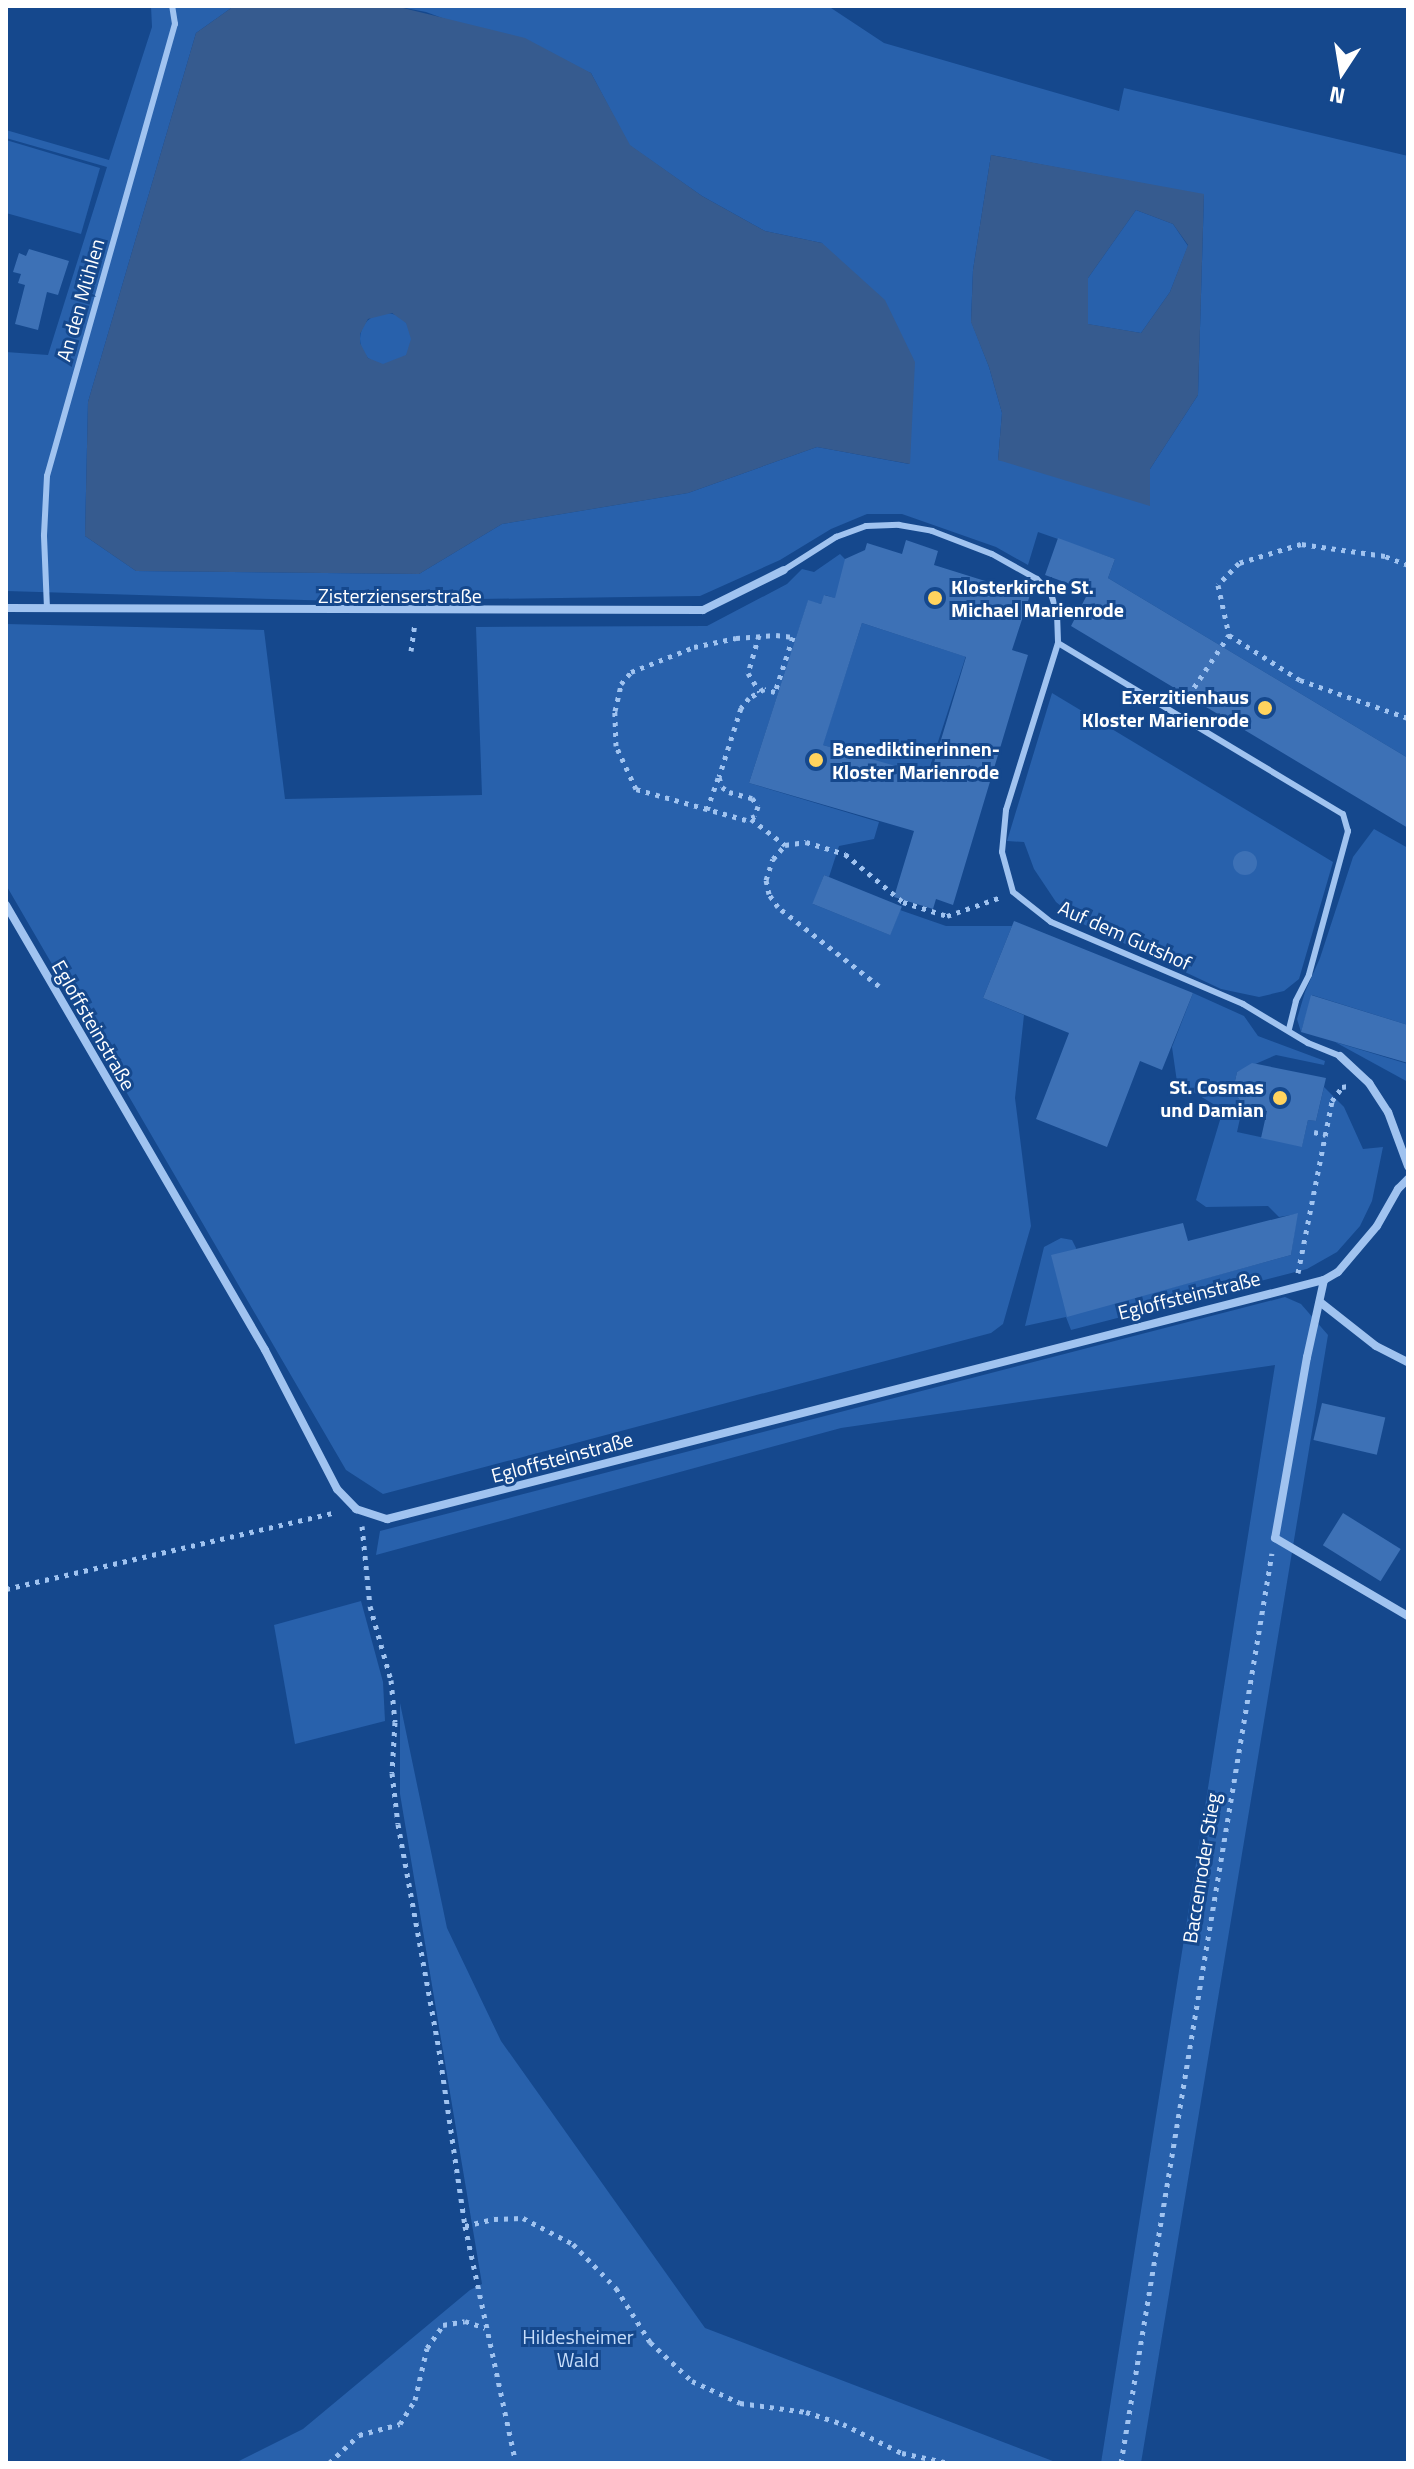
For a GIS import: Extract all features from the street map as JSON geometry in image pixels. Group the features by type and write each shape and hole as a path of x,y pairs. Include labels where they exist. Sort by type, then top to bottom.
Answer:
{"street":[{"name":"Zisterzienserstraße","path":"6,608 703,610 784,570"},
{"name":"Egloffsteinstraße","path":"6,905 265,1350 337,1489 356,1509 387,1519 1324,1280"},
{"path":"1340,1056 1369,1083 1388,1112 1408,1166"},
{"path":"1408,1179 1398,1189 1377,1226 1338,1272 1324,1280 1275,1538 1408,1616"},
{"path":"1320,1302 1376,1346 1408,1362"}],"lane":[{"name":"An den Mühlen","path":"47,608 44,535 47,476 175,24 172,6"},
{"path":"784,570 836,537 866,526 899,525 932,531 992,554 1037,579 1051,594 1057,613 1058,643 1006,810 1002,852 1013,892"},
{"path":"1058,643 1343,814 1348,831 1309,975 1296,1001 1289,1030"},
{"name":"Auf dem Gutshof","path":"1013,892 1051,922 1243,1004 1308,1043 1340,1056"}],"path":[{"path":"1408,565 1385,556 1301,544 1239,563 1218,585 1229,635 1300,680 1408,718"},
{"path":"411,651 416,611"},
{"path":"759,635 748,673 760,692"},
{"path":"707,810 741,708 760,692 775,692 793,637 759,635 694,647 631,672 621,684 615,711 616,746 636,789 707,810 750,818 785,845"},
{"path":"1176,715 1229,635"},
{"path":"719,777 722,787 729,792 752,798 758,806 755,816 750,818"},
{"path":"879,986 778,907 769,894 766,880 773,859 785,845 806,842 845,854 903,902 947,916 1013,892"},
{"path":"1296,1285 1332,1101 1342,1087 1369,1083"},
{"path":"1314,1132 1326,1135"},
{"path":"6,1589 307,1517 356,1509 363,1528 370,1606 391,1680 395,1722 392,1773 398,1824 439,2050 465,2226 516,2463"},
{"name":"Baccenroder Stieg","path":"1121,2463 1265,1578 1275,1538"},
{"path":"465,2226 494,2219 523,2218 573,2244 616,2288 650,2342 692,2381 740,2403 806,2412 843,2424 902,2453 949,2463"},
{"path":"329,2463 359,2435 400,2424 415,2400 427,2348 443,2325 465,2321 485,2328"}],"green space":[{"path":"151,6 234,6 196,33 88,402 85,536 136,571 419,574 502,524 688,493 817,447 909,464 822,243 765,231 702,196 629,145 591,73 426,12 395,6 828,6 884,43 1119,111 1124,88 1408,156 1408,758 1108,578 1115,559 1038,532 1028,565 996,547 902,514 867,514 831,529 780,560 700,596 338,601 6,591 6,352 48,355 107,167 6,138 6,130 109,160 152,27","holes":["991,155 1204,195 1198,395 1150,469 998,460 1002,413 971,321 973,270"]},
{"path":"6,140 100,168 81,234 6,213"},
{"path":"1136,210 1173,224 1188,246 1170,292 1141,333 1087,324 1088,278"},
{"path":"386,313 404,321 412,339 404,357 386,365 368,357 360,339 368,321"},
{"path":"840,554 845,559 847,602 825,595 821,604 808,601 749,783 879,822 874,839 839,846 829,877 824,875 813,904 890,935 900,910 946,926 1012,926 983,998 1024,1015 1015,1098 1031,1226 1003,1324 991,1333 383,1494 346,1470 6,885 6,624 264,630 285,799 482,795 476,627 707,626 787,584 802,569 814,572"},
{"path":"862,623 966,657 926,778 822,745"},
{"path":"1052,693 1333,862 1299,979 1284,991 1259,997 1221,989 1083,924 1056,902 1034,869 1024,842 1007,841"},
{"path":"1374,829 1408,848 1408,1025 1312,995 1301,1032 1297,1019 1305,992 1320,958 1353,857"},
{"path":"1193,993 1244,1016 1258,1036 1325,1061 1324,1065 1276,1055 1237,1072 1233,1090 1243,1105 1237,1132 1302,1146 1308,1120 1316,1121 1324,1087 1344,1107 1363,1149 1383,1147 1372,1201 1360,1226 1337,1252 1307,1269 1071,1330 1066,1317 1025,1326 1044,1247 1061,1238 1072,1240 1076,1248 1067,1316 1291,1255 1297,1214 1279,1217 1268,1206 1206,1207 1196,1200 1223,1110 1177,1082 1172,1047"},
{"path":"1335,1042 1408,1064 1408,1082"},
{"path":"1285,1297 1301,1304 1328,1335 1141,2463 1101,2463 1275,1365 841,1428 376,1555 380,1531"},
{"path":"361,1601 383,1682 385,1721 295,1744 274,1625"},
{"name":"Hildesheimer Wald","path":"400,1703 447,1928 501,2041 705,2328 1058,2463 235,2463 303,2429 470,2290 482,2284 400,1794"}],"shaded area":[{"path":"234,6 395,6 525,38 591,73 630,145 702,196 765,231 822,243 885,300 915,362 910,464 817,447 688,493 502,524 419,574 136,571 85,536 88,402 196,33","holes":["392,313 406,323 411,339 406,355 383,364 368,358 360,343 360,334 368,319"]},
{"path":"991,155 1204,194 1198,395 1150,469 1150,506 998,460 1002,413 989,367 971,322 973,270","holes":["1136,210 1173,224 1188,245 1170,292 1141,333 1088,324 1088,278"]}],"building":[{"path":"29,249 69,261 58,295 47,292 38,330 15,324 25,285 18,283 21,274 13,272 19,253 26,256"},
{"name":"Exerzitienhaus Kloster Marienrode","path":"1058,538 1115,559 1108,578 1408,758 1408,828 1071,626 1089,591 1045,575"},
{"name":"Benediktinerinnen- Kloster Marienrode","path":"906,540 938,551 934,565 1030,595 1012,650 1028,655 953,905 936,899 933,909 894,897 914,831 749,783 808,600 821,604 824,595 835,598 845,559 865,550 867,543 902,554","holes":["862,623 966,657 930,776 823,745"]},
{"path":"1245,851 1256,858 1257,863 1250,874 1245,875 1234,868 1233,863 1240,852"},
{"path":"824,875 902,906 890,935 812,904"},
{"path":"1014,921 1193,993 1162,1070 1140,1061 1107,1147 1036,1119 1069,1033 983,998"},
{"path":"1311,995 1408,1025 1408,1063 1301,1032"},
{"name":"St. Cosmas und Damian","path":"1252,1063 1326,1078 1316,1121 1308,1120 1302,1147 1261,1138 1267,1111 1243,1105 1233,1090 1237,1072"},
{"path":"1298,1213 1291,1255 1067,1317 1051,1255 1183,1223 1188,1241"},
{"path":"1322,1403 1385,1418 1377,1455 1313,1440"},
{"path":"1343,1513 1401,1549 1381,1581 1323,1545"}],"place":[{"name":"Klosterkirche St. Michael Marienrode","path":"935,598"},
{"name":"Exerzitienhaus Kloster Marienrode","path":"1265,708"},
{"name":"Benediktinerinnen- Kloster Marienrode","path":"816,760"},
{"name":"St. Cosmas und Damian","path":"1280,1098"}]}
